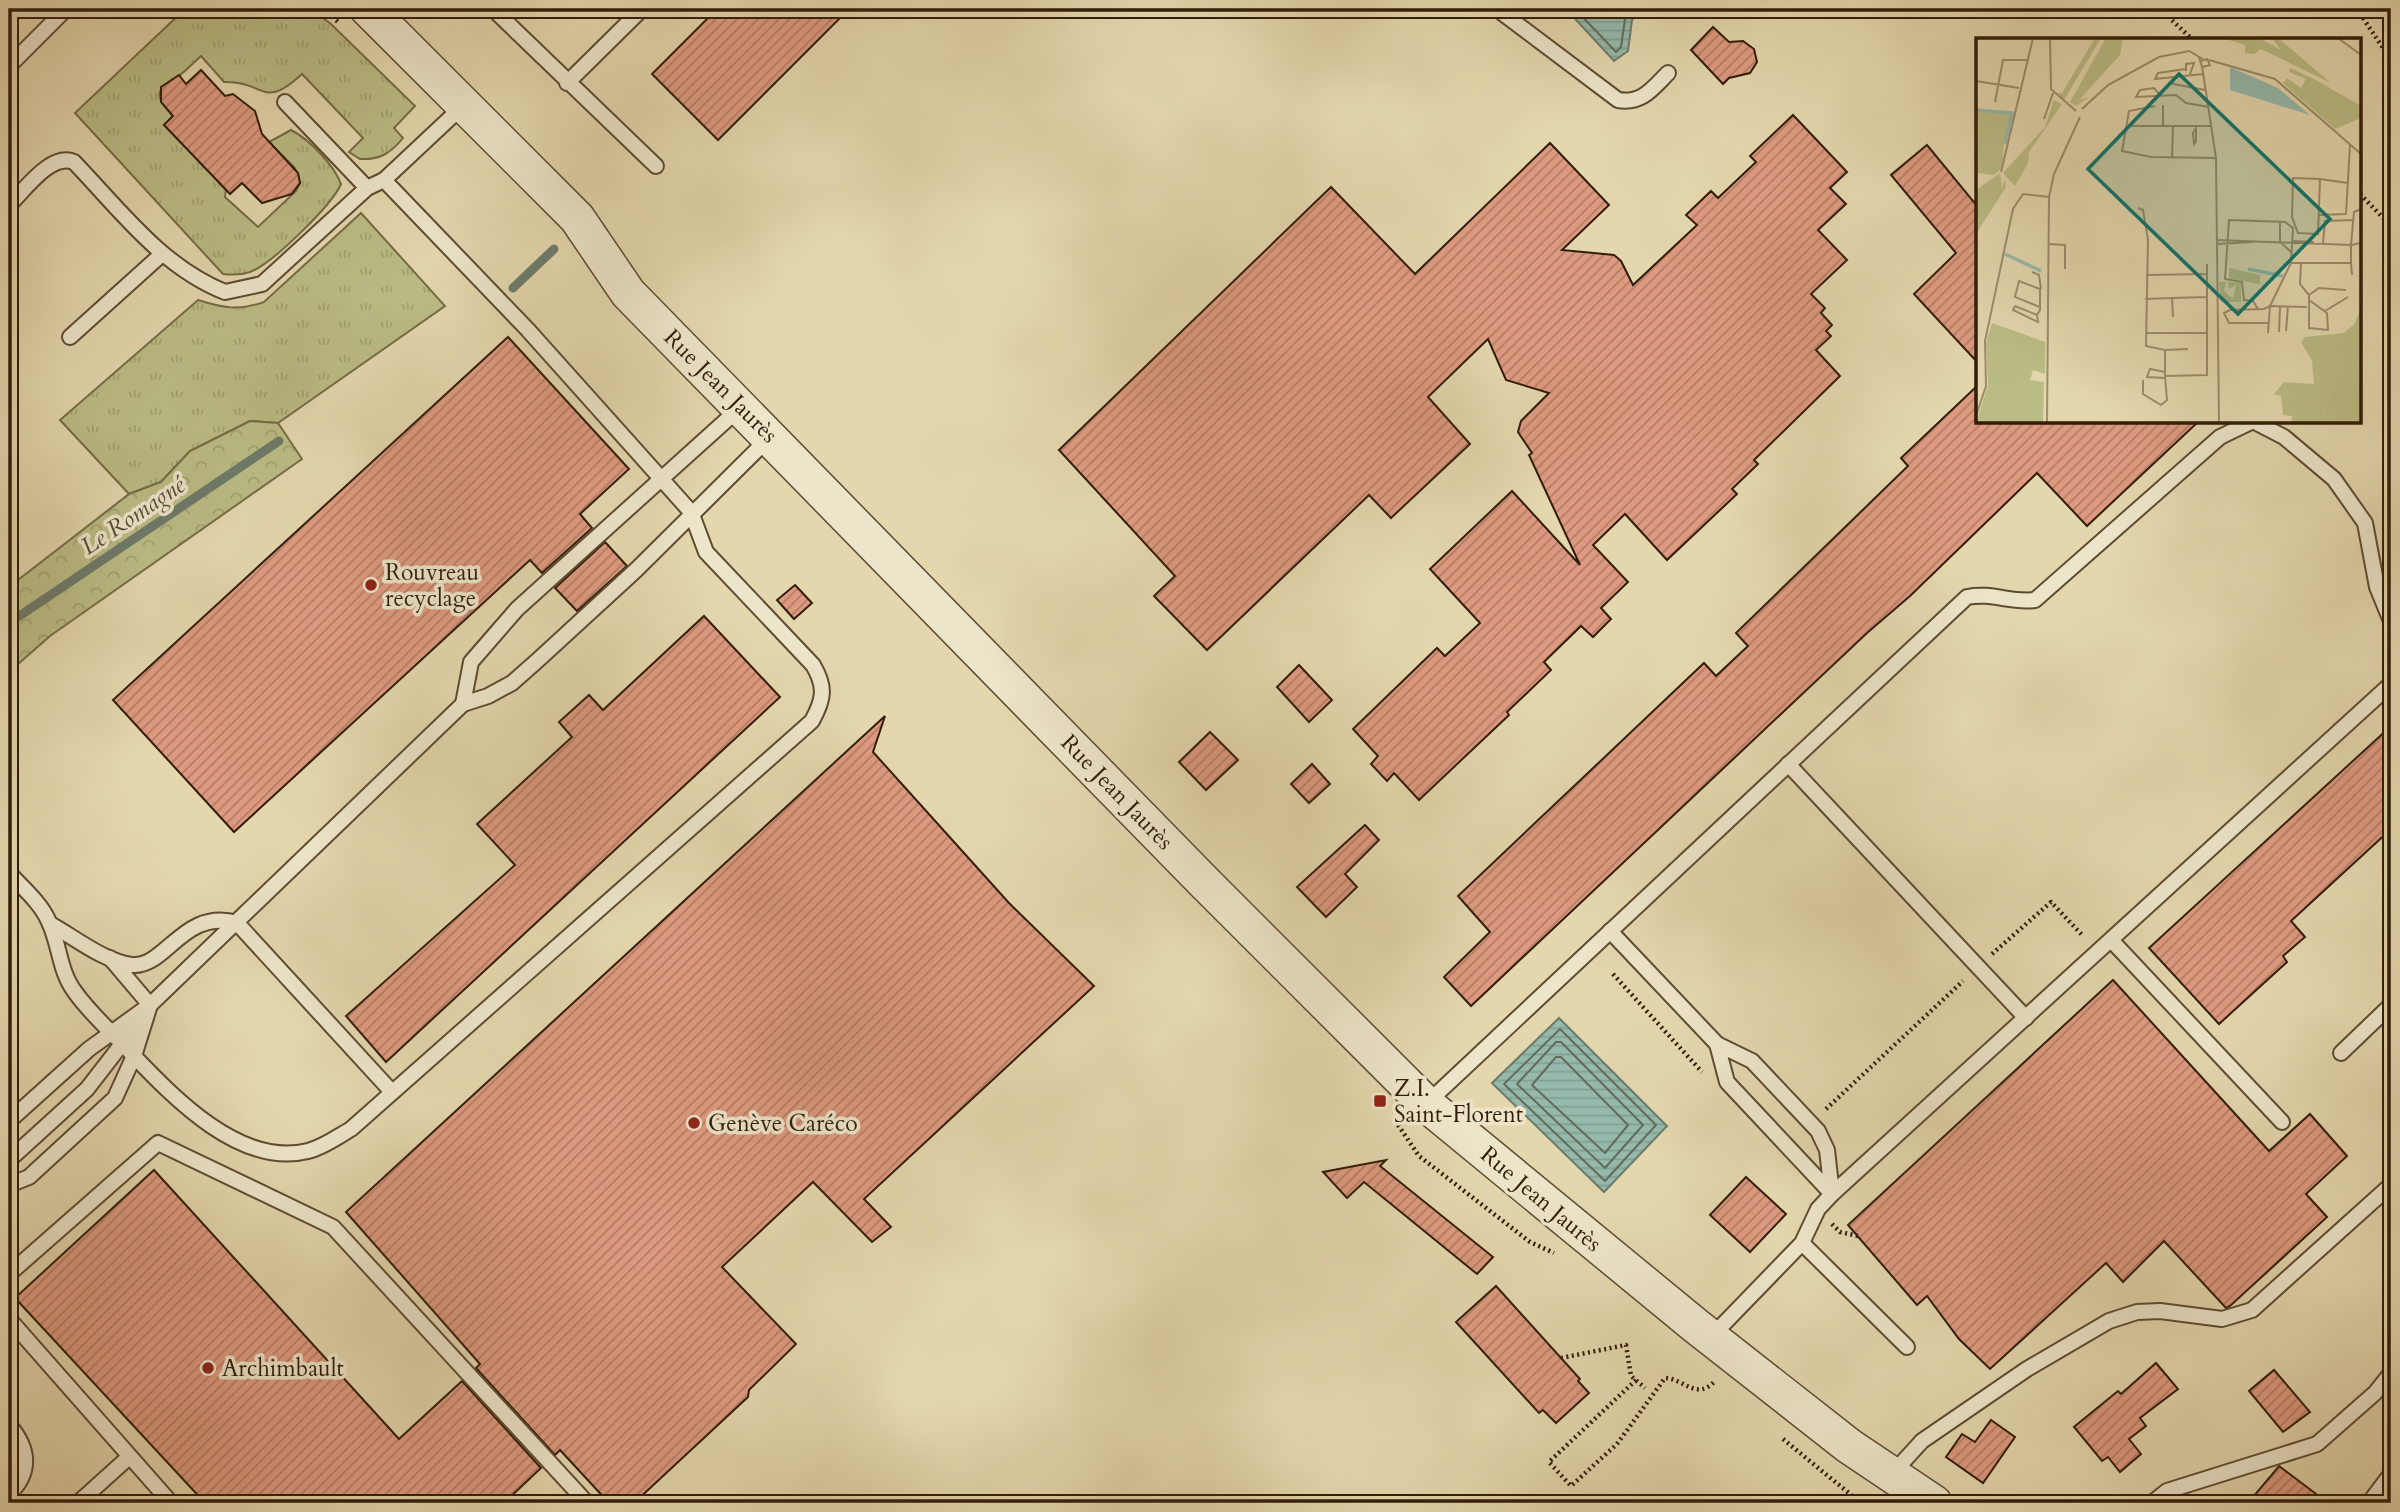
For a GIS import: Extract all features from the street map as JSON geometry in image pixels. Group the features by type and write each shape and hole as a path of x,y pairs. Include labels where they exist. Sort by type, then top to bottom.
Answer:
{"street":[{"name":"Rue Jean Jaurès","path":"368,9 588,231 606,266 628,293 742,406 1195,873 1426,1104 1710,1338 1891,1475 1934,1503"}],"lane":[{"path":"9,66 66,9"},
{"path":"494,9 567,83 656,166"},
{"path":"567,83 642,9"},
{"path":"1497,9 1618,100 1633,103 1642,99 1668,73"},
{"path":"285,102 367,187"},
{"path":"9,205 55,162 66,158 74,162 162,254 210,286 225,292 244,290 262,284 367,187 384,180 464,105"},
{"path":"50,924 66,979 75,993 165,1089 206,1123 263,1150 297,1152 326,1144 351,1129 812,721 822,702 823,682 813,665 706,552 691,512 528,330 384,180"},
{"path":"70,337 162,254"},
{"path":"463,704 471,662 491,637 544,582 742,406"},
{"path":"1426,1104 1966,597 1987,593 2014,603 2035,600 2220,437 2249,424"},
{"path":"2257,424 2284,437 2334,479 2365,523 2377,587 2391,621"},
{"path":"9,1121 112,1032 150,1005 463,704 488,696 512,683 636,570 691,512 771,436"},
{"path":"1710,1338 1802,1242 1818,1209 1832,1194 2391,684"},
{"path":"1788,764 2026,1018"},
{"path":"9,873 50,924 130,965 150,961 177,937 199,925 219,918 237,923 392,1092"},
{"path":"1610,931 1717,1044 1752,1061 1818,1131 1828,1150 1832,1194"},
{"path":"2112,941 2282,1122"},
{"path":"108,956 150,1005"},
{"path":"9,1160 87,1089 124,1045 150,1005"},
{"path":"9,1185 29,1177 103,1111 120,1090 150,1005"},
{"path":"2341,1053 2391,1005"},
{"path":"1717,1044 1727,1082 1832,1194"},
{"path":"9,1274 158,1143 334,1227 587,1503"},
{"path":"1891,1475 1922,1441 2027,1369 2109,1321 2137,1312 2160,1311 2222,1318 2252,1310 2391,1185"},
{"path":"1802,1242 1907,1347"},
{"path":"9,1319 171,1503"},
{"path":"2152,1503 2167,1492 2316,1444 2375,1393 2391,1373"},
{"path":"9,1425 22,1439 27,1460 19,1484 9,1494"},
{"path":"78,1503 129,1457"},
{"path":"2369,1503 2391,1474"}],"path":[{"path":"2160,9 2191,38"},
{"path":"2357,9 2391,60"},
{"path":"2362,196 2391,226"},
{"path":"1818,1131 1827,1108 1977,966 2051,902 2099,953"},
{"path":"1561,1358 1626,1345 1631,1376 1645,1388"},
{"path":"1636,1380 1549,1462 1571,1486 1617,1444 1665,1378 1696,1391 1709,1387 1715,1381"}],"green space":[{"path":"185,9 311,9 331,24 415,106 394,128 403,138 394,148 379,157 360,159 349,152 363,138 302,74 279,91 264,92 238,83 224,82 201,56 166,84 160,97 173,116 164,125 226,189 225,197 258,227 296,191 300,183 295,168 269,142 291,130 320,153 341,184 300,233 272,258 247,273 223,274 75,113"},
{"path":"361,213 445,306 278,423 250,421 190,451 161,482 129,494 60,420 198,300 231,307 247,307 264,302"},
{"path":"250,421 278,423 302,459 50,636 9,672 9,587 129,494 161,482 190,451"}],"water":[{"path":"1566,9 1640,9 1632,20 1628,51 1614,61"},
{"path":"1559,1018 1667,1126 1604,1192 1492,1083"}],"building":[{"path":"717,9 849,9 718,140 652,74"},
{"path":"1713,27 1729,42 1743,41 1754,49 1757,62 1750,73 1729,78 1723,84 1691,50"},
{"path":"201,70 225,96 233,94 255,111 262,134 298,173 300,183 292,194 262,203 242,183 230,194 164,125 173,116 161,102 161,87 179,75 186,84"},
{"path":"1793,115 1847,172 1830,188 1846,204 1818,230 1847,260 1811,294 1825,308 1821,313 1832,325 1826,331 1831,336 1816,350 1840,376 1754,460 1758,464 1732,489 1737,494 1667,560 1625,514 1593,545 1628,582 1601,608 1611,619 1593,637 1581,626 1544,662 1551,670 1507,712 1509,715 1419,800 1394,773 1387,781 1371,764 1378,756 1353,729 1437,648 1445,656 1480,623 1430,569 1512,491 1580,565 1529,455 1532,453 1518,432 1521,421 1549,393 1506,380 1488,339 1428,397 1470,444 1391,518 1369,495 1207,650 1154,596 1175,576 1059,450 1331,187 1415,274 1550,143 1609,205 1562,250 1614,255 1621,261 1633,285 1697,225 1686,215 1711,191 1718,198 1756,162 1750,156"},
{"path":"1927,145 1976,205 1976,361 1914,294 1956,253 1891,175"},
{"name":"Rouvreau recyclage","path":"508,337 629,469 580,514 592,528 542,573 530,560 234,832 113,700"},
{"path":"1976,387 1976,424 2196,424 2087,526 2037,473 1910,596 1867,633 1471,1006 1444,977 1490,932 1458,896 1704,663 1716,676 1748,646 1736,633 1908,466 1901,458"},
{"path":"605,542 627,566 577,611 555,588"},
{"path":"795,585 812,603 794,619 777,600"},
{"path":"704,616 780,697 386,1062 346,1016 515,865 477,824 572,737 559,722 589,695 603,710"},
{"path":"1299,665 1332,700 1309,722 1277,687"},
{"name":"Genève Caréco","path":"885,716 873,752 1009,903 1094,986 864,1199 891,1227 872,1242 813,1182 722,1267 796,1344 749,1390 748,1397 634,1503 609,1503 560,1450 555,1455 476,1368 480,1364 346,1212"},
{"path":"2391,726 2391,829 2291,921 2305,937 2283,956 2287,962 2219,1024 2149,948"},
{"path":"1210,732 1238,760 1206,790 1179,762"},
{"path":"1312,764 1330,784 1309,803 1291,784"},
{"path":"1365,825 1379,840 1345,874 1357,887 1326,917 1297,887"},
{"path":"2113,980 2269,1151 2310,1114 2347,1156 2306,1194 2327,1217 2230,1306 2226,1308 2164,1241 2123,1282 2106,1263 1990,1369 1959,1339 1927,1296 1917,1305 1848,1225"},
{"path":"1386,1160 1380,1166 1493,1257 1477,1274 1364,1182 1347,1198 1323,1172"},
{"name":"Archimbault","path":"154,1170 399,1439 462,1381 541,1468 504,1503 205,1503 15,1298"},
{"path":"1746,1177 1786,1214 1750,1252 1710,1215"},
{"path":"1496,1286 1580,1379 1578,1381 1589,1393 1556,1423 1543,1410 1539,1413 1456,1322"},
{"path":"2156,1363 2178,1389 2140,1418 2146,1426 2129,1439 2141,1454 2120,1472 2108,1457 2102,1461 2074,1427 2118,1391 2121,1394"},
{"path":"2274,1370 2310,1412 2283,1432 2249,1391"},
{"path":"1991,1420 2015,1437 1983,1483 1946,1457 1962,1434 1975,1442"},
{"path":"2279,1466 2328,1503 2248,1503"}],"waterway":[{"name":"Le Romagné","path":"513,288 554,249"},
{"name":"Le Romagné","path":"9,623 279,441"}],"place":[{"name":"Rouvreau recyclage","path":"371,585"},
{"name":"Z.I. Saint-Florent","path":"1380,1101"},
{"name":"Genève Caréco","path":"694,1123"},
{"name":"Archimbault","path":"208,1368"}]}
